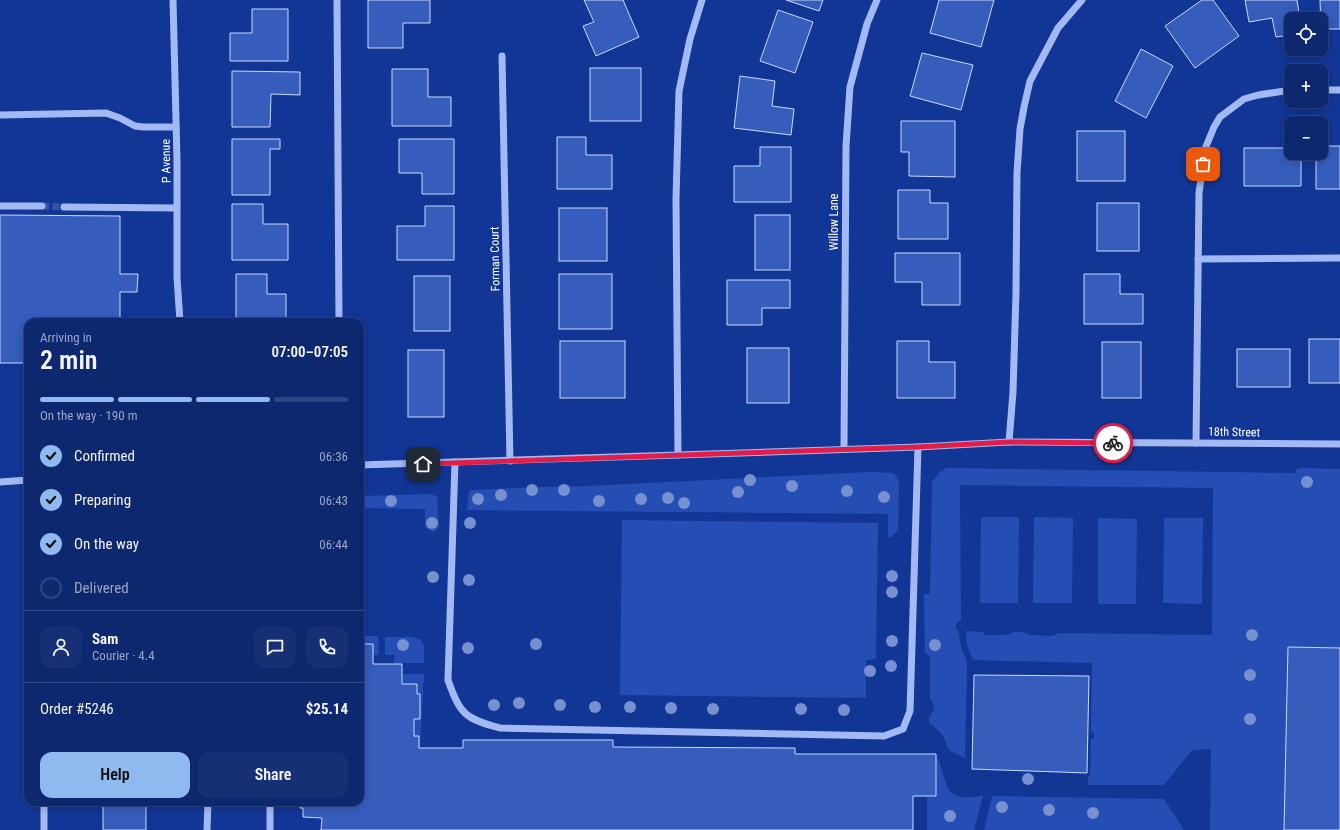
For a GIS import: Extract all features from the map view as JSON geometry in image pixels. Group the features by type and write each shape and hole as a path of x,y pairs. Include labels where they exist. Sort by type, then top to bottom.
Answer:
{"street":[{"name":"P Avenue","path":"173,0 177,277 180,318"},
{"path":"336,0 339,318"},
{"path":"678,455 676,199 679,91 690,39 702,0"},
{"name":"Willow Lane","path":"844,449 846,146 850,87 867,24 877,0"},
{"path":"1009,442 1013,392 1017,173 1023,114 1030,81 1058,28 1082,0"},
{"name":"Forman Court","path":"502,56 510,461"},
{"path":"1328,90 1340,90"},
{"path":"1196,443 1199,193 1205,149 1220,117 1244,99 1284,91"},
{"path":"0,115 106,113 135,126 176,126"},
{"path":"0,206 42,206"},
{"path":"64,207 177,208"},
{"path":"1198,259 1340,258"},
{"name":"18th Street","path":"364,465 918,447 1009,442 1340,444"},
{"path":"455,462 448,680 463,713 479,723 500,728 884,736 903,729 910,711 918,447"},
{"path":"0,482 24,480"},
{"path":"44,806 44,830"},
{"path":"207,830 208,806"},
{"path":"270,806 270,830"}],"shaded area":[{"path":"947,468 1295,473 1296,470 1300,468 1340,469 1340,830 1210,830 1211,749 1192,750 1164,785 1088,785 1088,776 1090,776 1091,739 1094,739 1094,733 1091,732 1092,663 973,660 967,645 966,631 983,632 984,635 1007,635 1013,632 1023,632 1029,635 1052,636 1059,633 1212,635 1213,488 960,485 961,620 956,624 956,630 958,629 961,647 967,662 965,758 949,750 942,734 929,723 929,717 934,710 930,699 930,657 925,652 924,594 930,594 932,482 940,472"},
{"path":"870,472 893,473 897,477 899,484 898,530 891,537 888,537 888,514 467,510 470,490 588,486"},
{"path":"432,494 437,497 439,527 434,532 425,527 425,509 364,508 364,496"},
{"path":"981,517 1019,517 1018,603 980,603"},
{"path":"1034,517 1073,518 1072,603 1033,603"},
{"path":"1098,518 1137,519 1136,604 1098,604"},
{"path":"1164,518 1203,518 1202,604 1163,603"},
{"path":"622,520 878,523 876,659 866,660 866,698 620,695"},
{"path":"364,636 378,636 379,655 373,655 373,644 364,644"},
{"path":"385,637 412,637 421,640 424,645 424,663 394,663 394,655 385,655"},
{"path":"402,674 424,674 419,745 419,736 414,736 414,719 420,719 420,694 417,694 417,684 402,684"},
{"path":"936,758 938,759 948,788 951,792 959,797 983,796 974,830 927,830 927,796 936,796"},
{"path":"992,796 1164,799 1184,830 984,830"}],"building":[{"path":"368,0 430,0 430,23 403,23 403,48 368,48"},
{"path":"584,0 623,0 639,37 596,56 583,26 594,22"},
{"path":"786,0 823,0 819,11"},
{"path":"939,0 994,0 981,47 930,33"},
{"path":"1202,0 1213,0 1239,36 1195,68 1165,26"},
{"path":"1245,0 1297,0 1299,12 1284,12 1284,36 1276,37 1272,18 1249,22"},
{"path":"1320,0 1340,0 1340,29 1328,29 1328,12 1320,12"},
{"path":"252,9 288,9 288,61 230,61 230,33 252,33"},
{"path":"778,10 813,22 795,73 760,61"},
{"path":"1141,49 1173,66 1146,118 1115,101"},
{"path":"922,53 973,65 961,110 910,96"},
{"path":"590,68 641,68 641,121 590,121"},
{"path":"392,69 428,69 428,97 451,97 451,126 392,126"},
{"path":"232,71 300,72 300,95 271,94 270,127 232,127"},
{"path":"740,76 775,81 772,106 794,109 791,135 734,128"},
{"path":"901,121 955,121 955,177 909,176 909,152 901,152"},
{"path":"1077,131 1125,131 1125,181 1077,181"},
{"path":"557,137 586,137 586,155 612,155 612,189 557,189"},
{"path":"232,139 280,139 280,149 270,149 270,195 232,195"},
{"path":"399,139 454,139 454,194 422,194 422,173 399,173"},
{"path":"1328,146 1340,146 1340,189 1316,189 1316,160 1328,160"},
{"path":"760,147 791,147 791,202 734,202 734,166 760,166"},
{"path":"1244,148 1284,148 1284,160 1301,160 1301,186 1244,186"},
{"path":"898,190 930,190 930,203 948,203 948,239 898,239"},
{"path":"1097,203 1139,203 1139,251 1097,251"},
{"path":"232,204 263,204 263,224 288,224 288,260 232,260"},
{"path":"425,206 454,206 454,260 397,260 397,226 425,226"},
{"path":"559,208 607,208 607,261 559,261"},
{"path":"0,215 120,216 120,274 138,274 137,292 120,292 120,318 24,318 24,363 0,363"},
{"path":"755,215 790,215 790,270 755,270"},
{"path":"895,253 960,253 960,305 922,305 922,282 895,282"},
{"path":"236,274 267,274 267,294 286,294 286,318 236,318"},
{"path":"559,274 612,274 612,329 559,329"},
{"path":"1084,274 1120,274 1120,294 1143,294 1143,324 1084,324"},
{"path":"414,276 450,276 450,331 414,331"},
{"path":"727,280 790,280 790,308 762,308 762,325 727,325"},
{"path":"1309,339 1340,339 1340,383 1309,383"},
{"path":"560,341 625,341 625,398 560,398"},
{"path":"897,341 929,341 929,362 955,362 955,398 897,398"},
{"path":"1102,342 1141,342 1141,398 1102,398"},
{"path":"747,348 789,348 789,403 747,403"},
{"path":"1237,349 1290,349 1290,387 1237,387"},
{"path":"408,350 444,350 444,417 408,417"},
{"path":"364,644 373,644 373,664 402,664 402,684 417,684 417,694 420,694 420,719 414,719 414,736 419,736 419,748 463,748 463,740 613,740 613,747 795,748 795,754 936,754 936,796 913,796 913,830 321,830 322,818 303,817 303,808 300,808 300,806 364,806"},
{"path":"1288,647 1340,648 1340,830 1284,830"},
{"path":"974,675 1089,676 1087,773 972,769"},
{"path":"103,806 146,806 146,830 103,830"}],"tunnel":[{"path":"42,206 64,207"}],"way so far":[{"path":"1113,443 1196,443 1199,193 1203,164"}],"route":[{"path":"423,464 918,447 1009,442 1113,443"}]}
